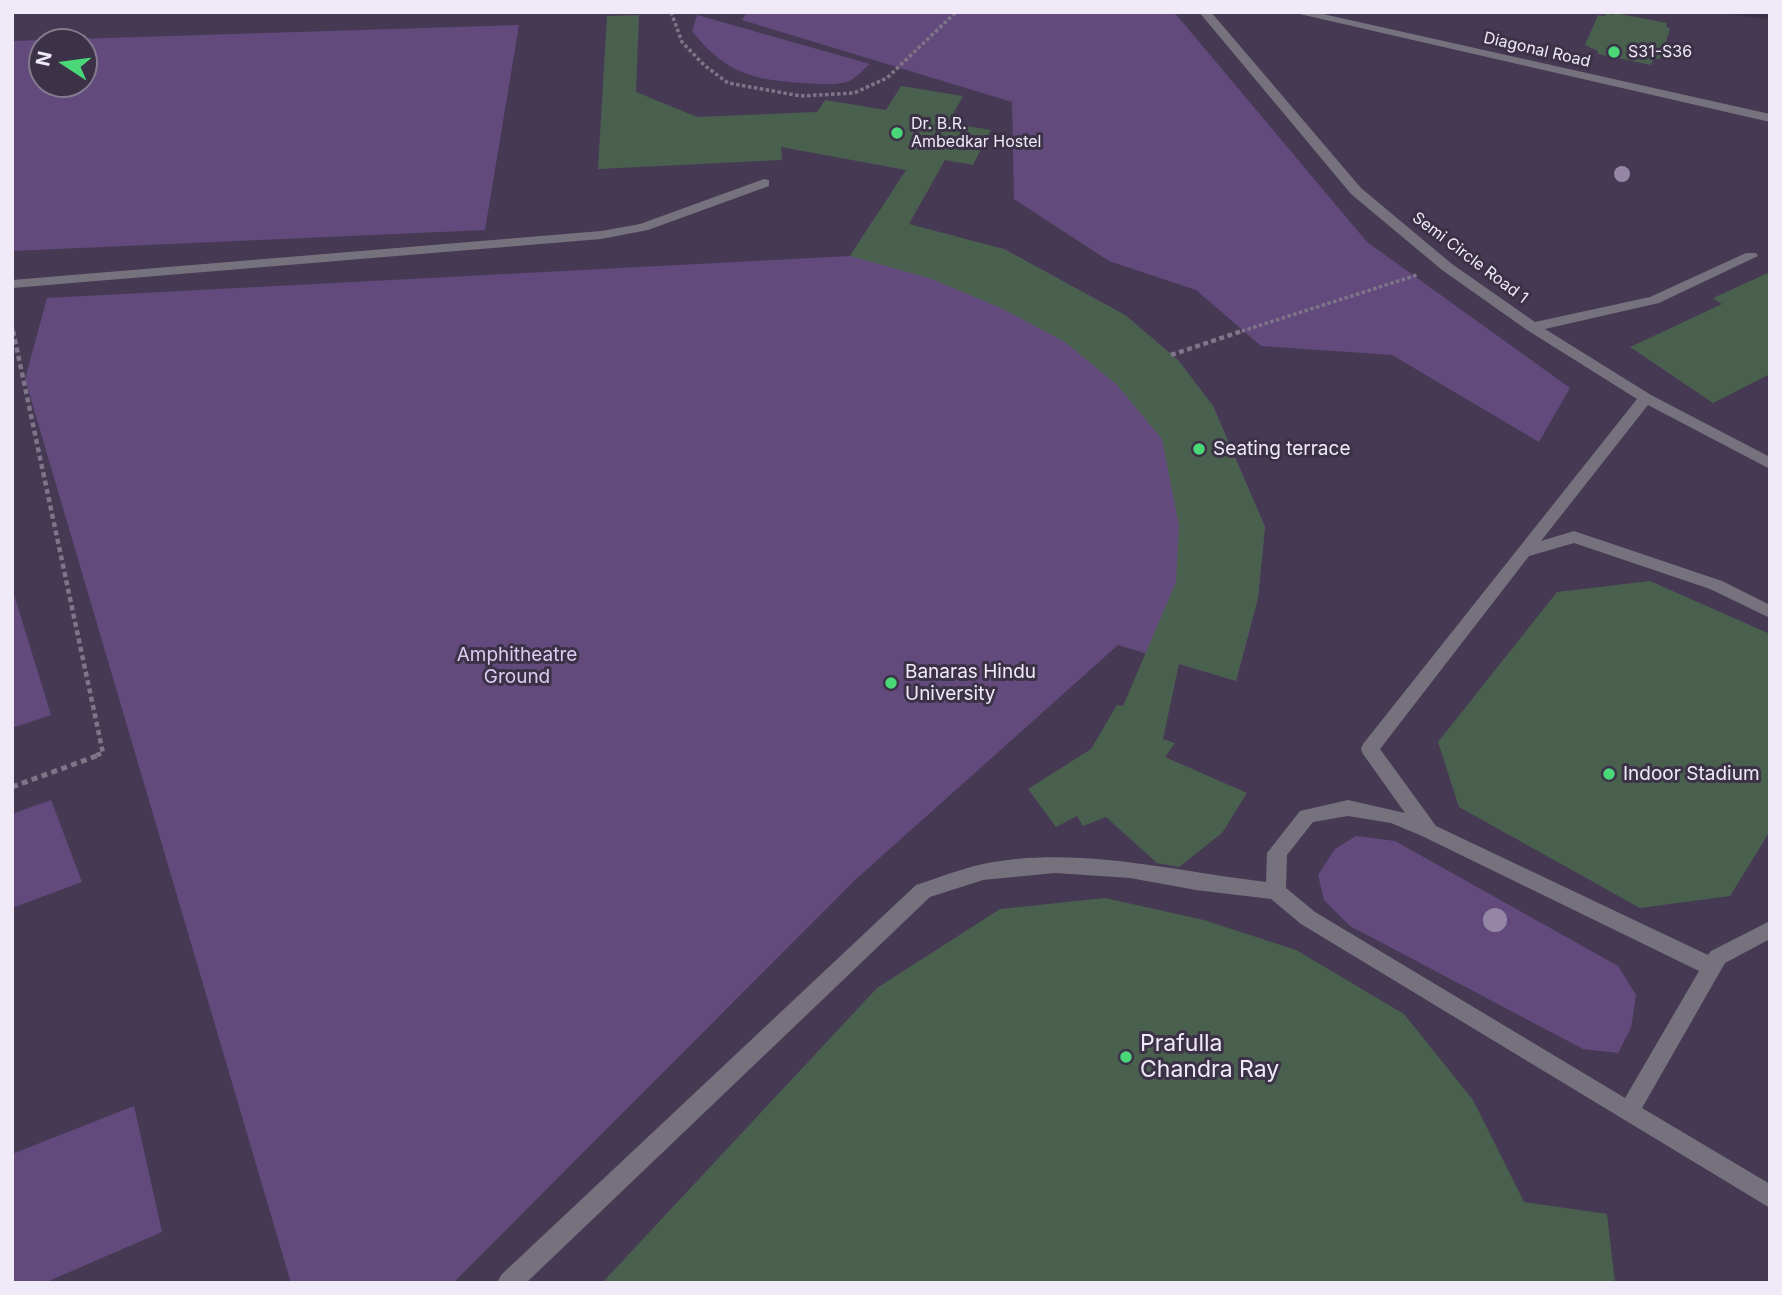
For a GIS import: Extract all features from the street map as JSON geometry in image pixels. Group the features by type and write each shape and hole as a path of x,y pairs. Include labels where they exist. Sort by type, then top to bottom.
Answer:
{"lane":[{"name":"Semi Circle Road 1","path":"1205,12 1356,191 1447,267 1532,327 1646,398 1770,464"},
{"name":"Diagonal Road","path":"1297,12 1770,118"},
{"path":"12,284 601,235 643,227 764,183"},
{"path":"1532,327 1654,300 1751,256"},
{"path":"1429,831 1370,750 1646,398"},
{"path":"1523,552 1574,537 1716,585 1770,612"},
{"path":"1276,891 1277,853 1307,816 1348,808 1393,816 1429,831 1712,967"},
{"path":"509,1283 923,891 983,873 1055,865 1130,870 1196,882 1276,891 1308,918 1770,1197"},
{"path":"1628,1112 1718,957 1770,929"}],"path":[{"path":"671,12 682,42 704,65 728,83 801,96 854,93 887,78 956,12"},
{"path":"1171,355 1356,293 1447,267"},
{"path":"12,326 103,753 12,787"}],"shaded area":[{"name":"Banaras Hindu University","path":"12,12 1715,12 1770,20 1770,1283 12,1283"}],"green space":[{"path":"747,12 1174,12 1367,242 1570,388 1539,442 1392,355 1261,346 1196,290 1109,261 1014,199 1012,102 742,20"},
{"path":"697,15 870,64 852,80 839,84 787,82 755,77 729,66 704,45 692,31"},
{"path":"519,25 485,230 12,251 12,41 28,40 28,98 98,98 98,38"},
{"name":"Amphitheatre Ground","path":"874,219 1004,249 1125,315 1178,360 1213,406 1265,527 1258,598 1236,681 1118,645 855,880 453,1283 291,1283 25,379 47,298 850,256"},
{"path":"12,588 51,715 12,728"},
{"path":"51,800 82,882 12,908 12,814"},
{"path":"1356,836 1395,841 1618,966 1636,995 1631,1028 1618,1053 1583,1049 1350,926 1324,900 1318,875 1335,849"},
{"path":"134,1106 162,1232 44,1283 12,1283 12,1154"}],"building":[{"path":"1606,13 1667,23 1666,27 1670,28 1661,58 1653,60 1651,65 1598,54 1598,51 1585,45 1598,15 1605,16"},
{"path":"639,15 636,92 697,117 817,112 825,100 886,110 901,86 963,96 948,123 991,130 973,165 945,160 909,224 1004,249 1125,315 1178,360 1213,406 1265,527 1258,598 1236,681 1179,664 1163,739 1175,743 1165,757 1247,793 1222,833 1179,867 1157,863 1106,817 1083,826 1077,816 1056,827 1028,789 1091,749 1117,705 1123,706 1176,582 1179,526 1162,439 1117,385 1065,342 1001,308 929,278 850,256 906,170 781,147 782,160 598,169 607,16"},
{"path":"1770,272 1770,374 1713,403 1630,347 1722,304 1713,298"},
{"name":"Indoor Stadium","path":"1650,581 1770,634 1770,831 1730,896 1640,908 1459,807 1438,742 1557,592"},
{"name":"Prafulla Chandra Ray","path":"1105,898 1204,920 1296,950 1404,1014 1473,1100 1524,1202 1607,1214 1615,1283 602,1283 877,988 1000,909"}],"place":[{"name":"S31-S36","path":"1614,52"},
{"name":"Dr. B.R. Ambedkar Hostel","path":"897,133"},
{"name":"Seating terrace","path":"1199,449"},
{"name":"Banaras Hindu University","path":"891,683"},
{"name":"Indoor Stadium","path":"1609,774"},
{"name":"Prafulla Chandra Ray","path":"1126,1057"}]}
